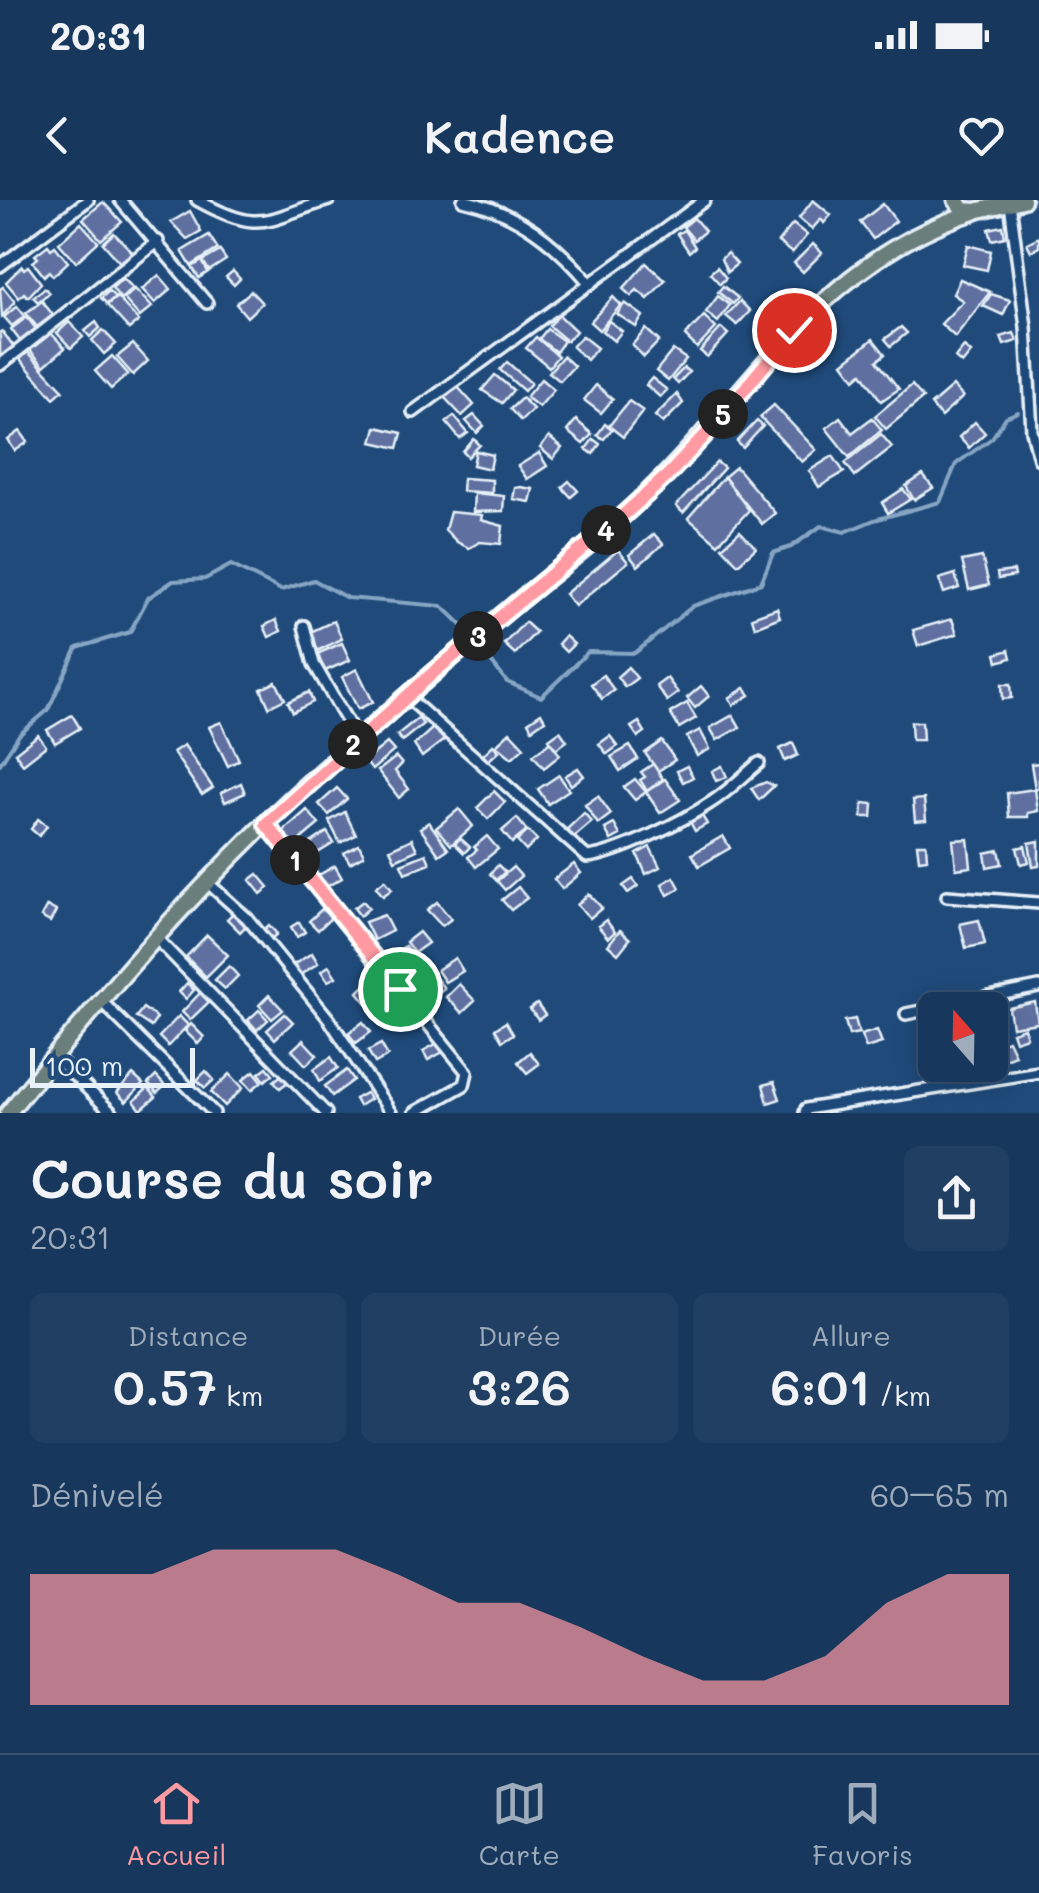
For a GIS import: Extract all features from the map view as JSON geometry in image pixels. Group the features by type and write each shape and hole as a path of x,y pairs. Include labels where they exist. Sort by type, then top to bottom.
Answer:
{"main road":[{"path":"936,225 955,200 963,210 1016,201"},
{"path":"8,1113 101,1000 266,824 406,696 668,475 820,303 876,259 936,225 980,207"}],"street":[{"path":"0,266 88,200"},
{"path":"120,200 207,303"},
{"path":"198,200 255,224 329,200"},
{"path":"294,200 306,207"},
{"path":"463,200 524,223 545,236 590,284"},
{"path":"413,412 705,200"},
{"path":"1016,201 1032,431 1039,460"},
{"path":"0,365 158,241"},
{"path":"304,626 314,664 358,740"},
{"path":"406,696 587,857 602,856 710,803 760,763"},
{"path":"266,824 467,1072 464,1085 414,1113"},
{"path":"208,882 247,918 329,1019 391,1113"},
{"path":"947,896 1039,903"},
{"path":"157,939 326,1113"},
{"path":"906,1014 1039,987"},
{"path":"101,1000 214,1113"},
{"path":"54,1056 112,1113"},
{"path":"805,1113 806,1109 1039,1072"}],"building":[{"path":"813,200 831,215 812,229 799,218"},
{"path":"103,202 122,222 101,240 83,219"},
{"path":"883,204 896,221 873,239 860,222"},
{"path":"190,211 201,231 187,239 171,222"},
{"path":"694,218 705,231 694,240 683,227"},
{"path":"81,223 98,242 76,262 59,243"},
{"path":"793,224 807,235 792,253 778,242"},
{"path":"1003,226 1005,237 992,240 989,229"},
{"path":"684,230 695,247 689,252 677,234"},
{"path":"114,233 135,255 123,266 103,243"},
{"path":"209,235 218,249 191,266 182,251"},
{"path":"1039,237 1039,247 1031,251 1027,243"},
{"path":"813,244 822,253 803,272 794,263"},
{"path":"48,245 51,249 55,246 68,262 53,276 49,271 44,276 33,262 38,258 35,255"},
{"path":"968,245 991,251 987,270 963,265"},
{"path":"220,251 226,260 209,271 203,261"},
{"path":"727,253 737,264 727,272 721,259"},
{"path":"202,261 208,272 199,278 192,267"},
{"path":"646,263 665,280 648,299 637,290 631,296 623,289"},
{"path":"22,266 28,266 41,283 28,297 24,293 19,298 6,282"},
{"path":"717,267 726,278 720,284 710,273"},
{"path":"233,271 240,279 234,285 226,277"},
{"path":"159,275 171,289 155,303 142,289"},
{"path":"123,278 133,288 121,299 112,288"},
{"path":"960,279 990,292 955,337 941,324 963,301 953,294"},
{"path":"723,286 738,298 733,304 718,292"},
{"path":"3,287 15,302 2,316 0,289"},
{"path":"45,288 49,293 38,302 33,297"},
{"path":"135,289 152,307 140,317 124,299"},
{"path":"109,291 115,297 107,304 101,298"},
{"path":"251,291 262,303 247,317 236,304"},
{"path":"991,294 1010,300 1003,315 983,306"},
{"path":"718,296 730,305 718,322 706,312"},
{"path":"117,297 139,321 129,329 107,305"},
{"path":"613,297 621,305 599,330 590,322"},
{"path":"42,301 53,315 37,327 26,313"},
{"path":"740,301 750,311 737,325 726,316"},
{"path":"625,303 643,316 636,327 617,314"},
{"path":"17,306 25,316 12,326 4,317"},
{"path":"559,315 576,331 567,341 549,326"},
{"path":"704,316 716,328 697,348 685,336"},
{"path":"27,317 36,329 20,341 11,329"},
{"path":"609,321 622,331 614,341 602,331"},
{"path":"69,322 83,337 71,348 57,333"},
{"path":"96,322 100,328 90,337 85,331"},
{"path":"901,327 907,333 891,346 885,339"},
{"path":"721,328 728,334 707,357 700,351"},
{"path":"547,329 564,341 556,352 539,339"},
{"path":"646,329 659,341 644,357 632,345"},
{"path":"103,330 116,344 104,354 92,340"},
{"path":"0,332 15,348 0,360"},
{"path":"50,332 65,348 44,366 30,350"},
{"path":"1014,333 1017,341 1004,345 1001,337"},
{"path":"582,336 597,348 587,360 572,347"},
{"path":"536,337 558,356 549,367 526,348"},
{"path":"873,339 885,354 877,361 899,389 881,401 862,373 855,379 843,363"},
{"path":"133,344 148,361 133,375 117,357"},
{"path":"964,347 971,353 962,364 955,358"},
{"path":"673,350 686,359 668,381 656,371"},
{"path":"28,352 63,390 54,398 20,359"},
{"path":"112,356 128,374 111,389 95,371"},
{"path":"563,356 574,366 560,381 549,372"},
{"path":"507,362 531,383 524,391 500,370"},
{"path":"684,368 689,372 678,384 673,379"},
{"path":"495,375 513,390 502,403 482,390"},
{"path":"652,378 667,390 660,397 646,385"},
{"path":"541,379 554,390 539,407 526,397"},
{"path":"596,385 613,399 601,413 584,400"},
{"path":"912,385 923,398 886,429 875,416"},
{"path":"457,386 474,405 462,416 445,398"},
{"path":"953,386 963,397 941,417 931,405"},
{"path":"677,394 683,403 663,423 655,416"},
{"path":"522,398 533,409 521,421 510,409"},
{"path":"629,401 643,411 623,437 609,426"},
{"path":"774,405 816,450 802,462 760,417"},
{"path":"474,415 484,426 477,433 466,421"},
{"path":"454,416 468,433 460,439 446,422"},
{"path":"840,417 852,433 872,418 882,430 849,457 826,428"},
{"path":"576,420 592,434 583,444 567,431"},
{"path":"757,421 763,426 743,448 737,442"},
{"path":"975,422 985,433 969,448 959,437"},
{"path":"605,424 612,429 604,439 597,435"},
{"path":"376,427 402,433 398,448 372,442"},
{"path":"20,431 28,442 15,451 8,440"},
{"path":"881,434 892,447 855,476 845,463"},
{"path":"549,437 562,448 553,459 540,448"},
{"path":"474,439 480,445 468,457 463,452"},
{"path":"593,439 600,444 593,454 586,449"},
{"path":"476,451 493,455 490,469 473,465"},
{"path":"539,453 547,466 527,479 518,466"},
{"path":"833,456 844,472 819,487 809,471"},
{"path":"717,462 724,468 683,513 676,506"},
{"path":"736,467 775,513 762,524 724,477"},
{"path":"923,475 933,488 914,500 906,486"},
{"path":"724,477 749,510 718,544 688,518"},
{"path":"463,478 492,480 492,493 462,491"},
{"path":"569,481 578,491 571,497 562,487"},
{"path":"515,488 533,489 530,502 513,499"},
{"path":"903,489 911,499 888,513 882,503"},
{"path":"474,493 504,496 503,511 473,512"},
{"path":"450,512 482,515 481,520 503,526 501,544 480,542 469,548 457,542 445,530"},
{"path":"740,531 756,548 738,564 722,547"},
{"path":"654,534 663,544 638,566 629,555"},
{"path":"618,550 628,562 575,606 565,594"},
{"path":"982,557 989,585 969,590 962,561"},
{"path":"1014,571 1015,576 998,579 997,573"},
{"path":"955,574 959,588 944,593 939,579"},
{"path":"777,608 780,617 755,627 752,617"},
{"path":"952,619 957,634 918,646 913,630"},
{"path":"276,620 281,631 269,637 264,626"},
{"path":"334,621 342,639 317,651 308,633"},
{"path":"525,622 536,632 515,654 504,644"},
{"path":"565,636 574,644 566,652 558,644"},
{"path":"342,643 350,660 325,671 317,654"},
{"path":"1009,650 1011,658 998,662 996,654"},
{"path":"628,667 637,678 625,687 617,677"},
{"path":"357,669 373,702 358,709 342,677"},
{"path":"603,675 614,690 602,699 591,684"},
{"path":"667,678 678,693 667,701 656,686"},
{"path":"276,682 285,699 269,707 261,689"},
{"path":"1002,684 1011,684 1012,698 1003,699"},
{"path":"701,686 709,696 695,708 687,698"},
{"path":"745,688 750,695 733,705 729,698"},
{"path":"309,692 313,702 293,712 288,702"},
{"path":"687,703 696,718 679,728 670,713"},
{"path":"541,713 545,720 532,729 528,722"},
{"path":"72,715 80,728 55,743 47,730"},
{"path":"733,715 740,727 717,740 710,728"},
{"path":"418,718 423,724 402,741 397,735"},
{"path":"221,722 239,760 228,766 209,727"},
{"path":"639,722 645,732 638,737 631,727"},
{"path":"911,722 922,722 923,740 912,740"},
{"path":"434,727 444,740 422,757 414,745"},
{"path":"700,730 710,749 697,756 687,737"},
{"path":"560,731 567,741 556,749 549,739"},
{"path":"510,732 524,747 512,758 496,745"},
{"path":"38,735 46,746 23,764 15,753"},
{"path":"610,736 618,746 607,754 599,744"},
{"path":"662,741 675,760 658,771 645,753"},
{"path":"550,742 560,755 544,768 533,755"},
{"path":"387,743 394,751 372,770 365,761"},
{"path":"793,743 798,755 785,761 780,749"},
{"path":"184,745 213,788 202,795 173,752"},
{"path":"493,745 499,751 488,761 483,755"},
{"path":"630,746 638,759 620,771 611,757"},
{"path":"396,757 402,764 395,771 409,789 399,798 378,771"},
{"path":"1039,763 1039,788 1035,789 1031,764"},
{"path":"653,764 663,779 647,791 640,780 645,777 641,772"},
{"path":"687,766 693,777 683,782 677,771"},
{"path":"722,766 727,777 716,781 712,771"},
{"path":"578,768 584,776 571,785 565,776"},
{"path":"559,775 569,790 548,804 538,789"},
{"path":"635,779 646,792 635,800 624,787"},
{"path":"665,779 680,800 660,813 646,792"},
{"path":"766,782 774,786 759,800 751,788"},
{"path":"241,783 245,793 225,802 221,793"},
{"path":"337,788 347,799 329,815 319,804"},
{"path":"1035,789 1038,811 1028,813 1028,817 1009,817 1007,793"},
{"path":"494,791 505,802 488,819 477,808"},
{"path":"598,796 611,814 598,824 585,805"},
{"path":"924,799 926,820 915,821 913,800"},
{"path":"863,803 873,804 872,817 862,817"},
{"path":"459,809 473,826 451,845 436,828"},
{"path":"307,810 319,824 294,845 282,832"},
{"path":"699,811 707,824 695,831 689,820"},
{"path":"345,812 356,835 340,843 329,821"},
{"path":"584,813 592,822 572,839 565,831"},
{"path":"517,818 527,831 512,843 502,831"},
{"path":"38,819 47,826 39,836 31,829"},
{"path":"429,822 448,849 439,855 420,828"},
{"path":"614,824 620,835 611,840 605,829"},
{"path":"528,831 537,840 526,851 517,841"},
{"path":"327,832 334,843 316,854 309,844"},
{"path":"487,836 498,849 476,867 468,857"},
{"path":"723,836 730,848 699,866 692,854"},
{"path":"460,838 470,847 464,853 455,844"},
{"path":"412,839 417,850 395,860 390,849"},
{"path":"968,839 971,867 956,869 953,840"},
{"path":"1039,841 1039,866 1033,867 1029,843"},
{"path":"917,844 926,844 927,859 919,860"},
{"path":"359,845 364,855 350,863 344,853"},
{"path":"1025,846 1029,862 1021,864 1017,848"},
{"path":"650,847 660,867 646,874 637,854"},
{"path":"999,850 1002,864 987,867 985,853"},
{"path":"426,854 430,863 405,873 401,864"},
{"path":"574,864 581,873 562,889 554,879"},
{"path":"498,865 505,872 496,880 490,874"},
{"path":"335,866 342,878 324,888 317,876"},
{"path":"513,867 521,876 505,890 497,881"},
{"path":"258,874 269,887 261,894 250,880"},
{"path":"674,877 680,888 668,895 662,884"},
{"path":"633,879 638,886 628,893 623,886"},
{"path":"385,880 392,889 383,896 376,887"},
{"path":"518,887 527,898 511,910 502,900"},
{"path":"589,894 602,908 590,918 577,905"},
{"path":"363,901 369,908 360,916 354,908"},
{"path":"437,902 451,919 442,926 427,910"},
{"path":"47,906 56,911 50,922 41,917"},
{"path":"322,909 331,918 318,930 309,921"},
{"path":"234,912 246,926 240,932 227,919"},
{"path":"384,915 392,931 374,940 365,922"},
{"path":"606,920 615,932 608,938 598,926"},
{"path":"979,920 985,944 966,948 960,924"},
{"path":"299,922 305,932 297,937 291,927"},
{"path":"269,925 277,934 269,941 260,933"},
{"path":"620,930 630,939 618,954 608,945"},
{"path":"419,932 428,943 414,953 406,942"},
{"path":"207,935 228,955 206,977 186,957"},
{"path":"405,946 412,955 400,964 393,955"},
{"path":"312,953 318,963 300,975 293,965"},
{"path":"455,958 463,971 445,982 437,970"},
{"path":"229,966 238,976 225,989 215,980"},
{"path":"329,966 336,977 328,981 321,971"},
{"path":"374,976 384,989 366,1002 358,992"},
{"path":"436,978 444,988 428,1001 419,991"},
{"path":"187,983 194,990 186,999 179,992"},
{"path":"459,984 475,1001 462,1013 446,997"},
{"path":"202,991 211,1000 190,1020 182,1012"},
{"path":"269,995 283,1010 272,1019 259,1005"},
{"path":"1035,1002 1038,1023 1012,1027 1009,1008"},
{"path":"537,1004 545,1015 538,1020 530,1009"},
{"path":"143,1008 157,1018 151,1027 136,1017"},
{"path":"259,1010 268,1020 257,1030 248,1020"},
{"path":"285,1014 293,1022 275,1039 267,1030"},
{"path":"179,1016 188,1025 168,1046 159,1037"},
{"path":"855,1019 859,1033 849,1035 845,1021"},
{"path":"363,1022 371,1032 356,1043 348,1033"},
{"path":"506,1022 513,1034 502,1041 495,1029"},
{"path":"191,1024 204,1037 198,1044 185,1031"},
{"path":"1024,1028 1027,1037 1015,1041 1012,1032"},
{"path":"877,1030 882,1043 866,1048 861,1035"},
{"path":"303,1040 317,1055 306,1065 292,1050"},
{"path":"438,1043 443,1052 428,1060 423,1051"},
{"path":"381,1044 388,1056 375,1063 368,1051"},
{"path":"530,1052 539,1064 527,1073 518,1062"},
{"path":"331,1057 338,1068 320,1081 314,1069"},
{"path":"267,1067 273,1074 265,1081 259,1073"},
{"path":"347,1070 354,1080 332,1096 325,1086"},
{"path":"206,1071 214,1080 205,1088 197,1080"},
{"path":"254,1071 262,1081 252,1090 243,1080"},
{"path":"230,1074 243,1088 225,1106 211,1092"},
{"path":"283,1074 289,1081 280,1088 274,1081"},
{"path":"133,1075 143,1084 126,1102 117,1093"},
{"path":"156,1076 165,1086 157,1093 148,1084"},
{"path":"774,1082 780,1099 768,1103 763,1085"},
{"path":"148,1088 156,1097 141,1110 134,1101"},
{"path":"366,1093 370,1099 359,1106 355,1099"}],"waterway":[{"path":"0,764 19,735 48,710 77,648 130,632 148,598 173,581 205,579 231,565 281,590 314,580 347,598 442,606 465,628 507,682 541,697 588,652 635,653 693,606 761,583 773,553 791,547 821,526 845,532 940,502 956,464 992,438 1006,417 1018,412"}],"route":[{"path":"400,989 266,824 433,673 668,475 794,330"}]}
